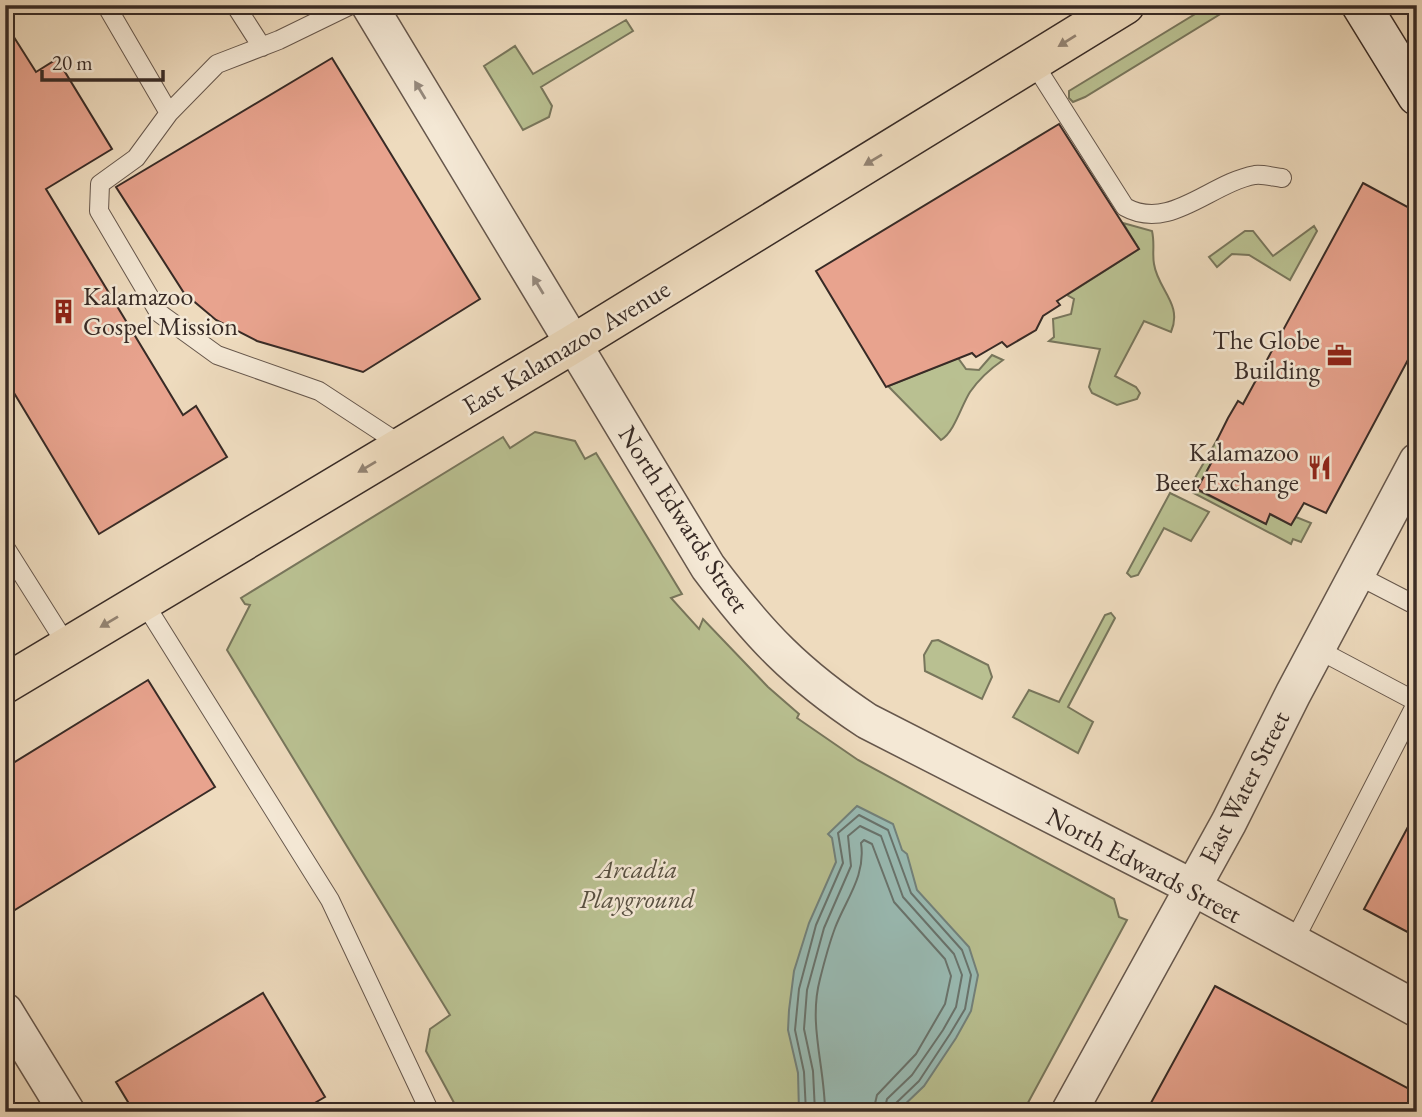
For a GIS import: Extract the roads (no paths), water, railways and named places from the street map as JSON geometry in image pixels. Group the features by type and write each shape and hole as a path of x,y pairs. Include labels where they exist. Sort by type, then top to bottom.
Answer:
{"main road":[{"name":"East Kalamazoo Avenue","path":"5,684 573,344 1125,5"},
{"path":"1361,5 1417,96"}],"street":[{"name":"North Edwards Street","path":"369,5 708,567 777,652 818,688 867,721 1192,887 1417,1009"},
{"name":"East Water Street","path":"1069,1112 1230,822 1317,649 1415,467"},
{"path":"5,1011 67,1112"}],"lane":[{"path":"106,5 169,113"},
{"path":"235,5 262,47"},
{"path":"351,5 262,47 216,64 169,113 136,158 100,184 99,211 159,313 217,355 319,391 403,446"},
{"path":"1033,62 1125,208 1141,216 1166,214 1205,194 1257,174 1282,178"},
{"path":"5,547 68,647"},
{"path":"1357,575 1417,606"},
{"path":"143,601 330,900 430,1112"},
{"path":"1293,943 1417,702 1317,649"}],"water":[{"path":"857,806 893,824 902,850 907,854 917,890 969,947 978,975 971,1011 956,1038 924,1086 897,1112 799,1112 798,1073 788,1030 794,971 809,923 836,862 832,838 828,834"}],"place":[{"name":"Kalamazoo Gospel Mission","path":"63,311"},
{"name":"The Globe Building","path":"1340,355"},
{"name":"Kalamazoo Beer Exchange","path":"1319,467"}],"park label":[{"name":"Arcadia Playground","path":"637,884"}]}
